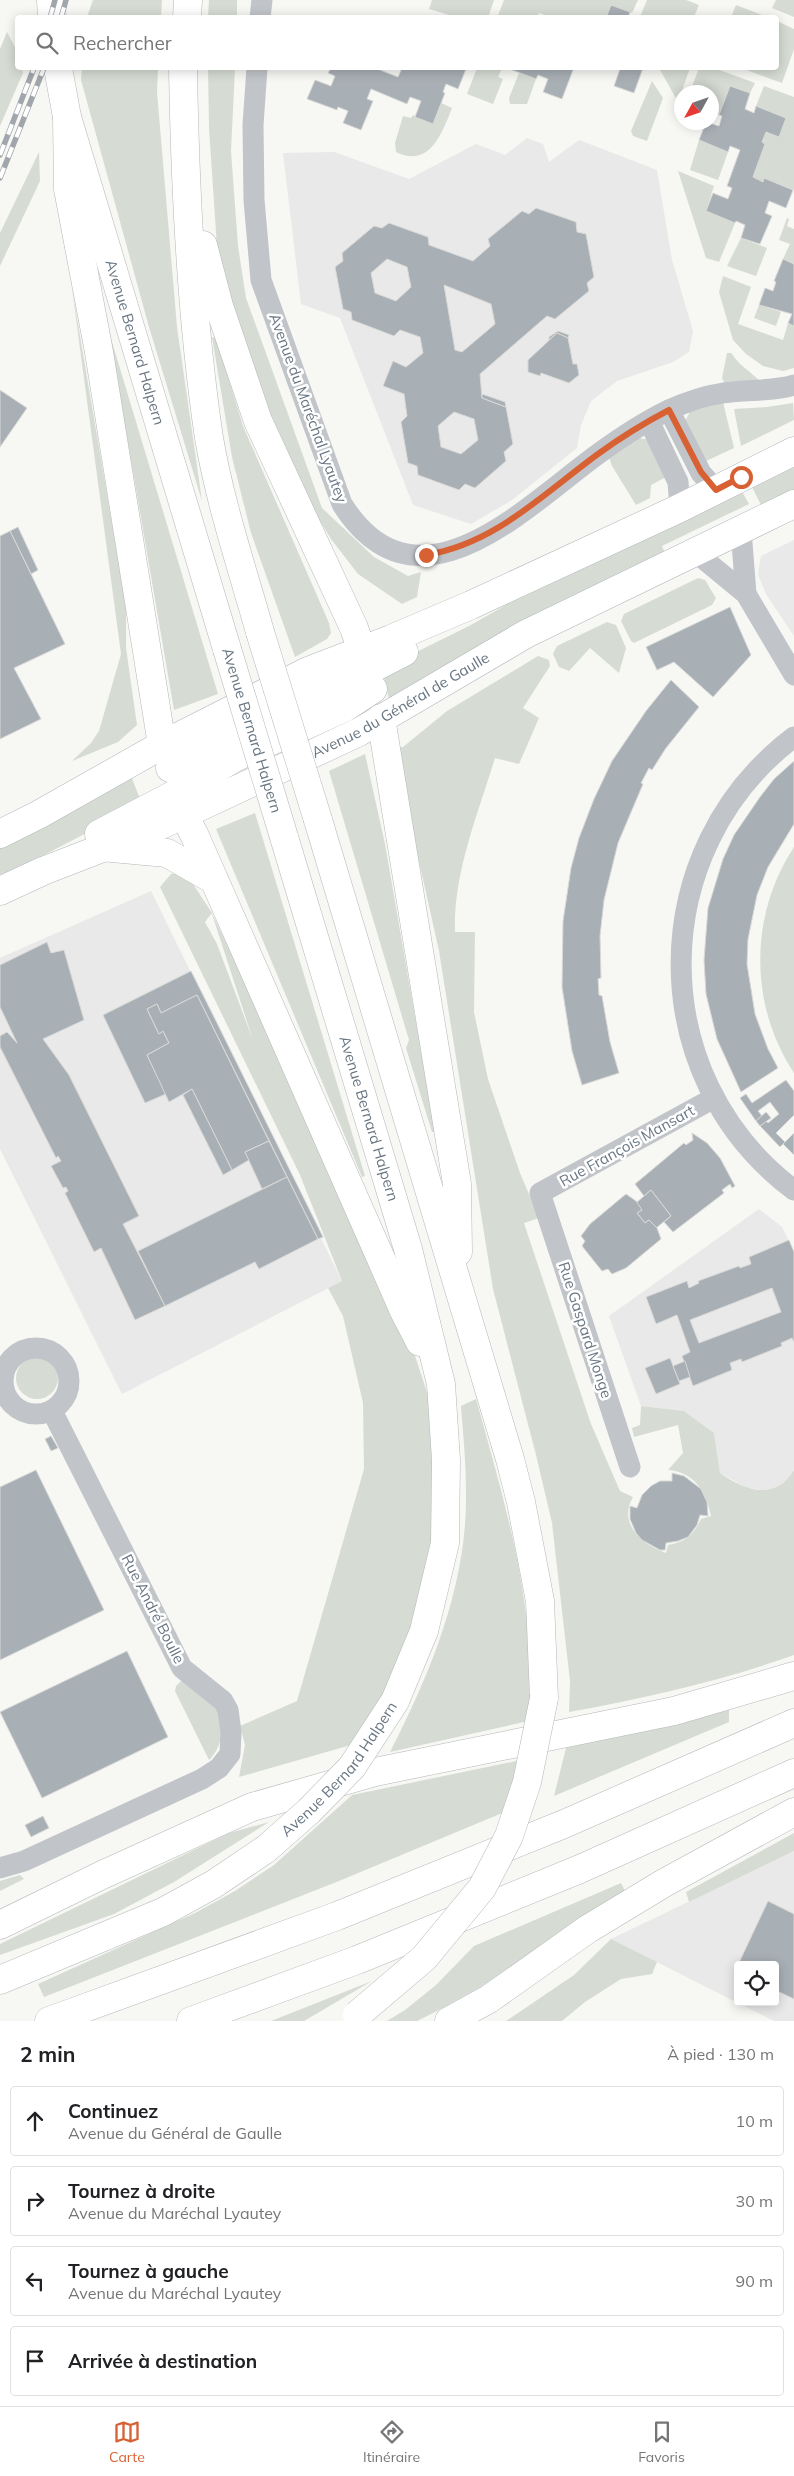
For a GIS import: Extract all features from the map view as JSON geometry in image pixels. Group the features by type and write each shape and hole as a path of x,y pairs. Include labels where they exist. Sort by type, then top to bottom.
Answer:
{"main road":[{"path":"51,0 52,15"},
{"path":"187,15 188,0"},
{"name":"Avenue Bernard Halpern","path":"0,1980 163,1912 214,1884 266,1849 309,1811 352,1767 394,1701 424,1631 445,1543 446,1460 441,1384 408,1249 67,117 58,70"},
{"path":"182,70 185,173 196,316 210,438 225,507 260,632 458,1284 521,1502 540,1602 544,1698 527,1782 509,1836 482,1888 424,1958 351,2018"},
{"path":"67,117 68,189 99,352 173,780 214,880 404,1311 441,1384"},
{"path":"185,173 219,306 258,420 354,628 381,718 457,1184 458,1284"},
{"name":"Avenue du Général de Gaulle","path":"0,891 101,847 153,828 173,780 308,670 367,670 471,605 680,508 794,451"},
{"name":"Avenue du Général de Gaulle","path":"0,834 55,806 173,780 359,732 526,634 794,504"},
{"path":"43,871 173,780 234,758 344,708 367,670"},
{"path":"101,847 167,853 214,880"},
{"path":"0,1925 102,1875 252,1806 375,1772 674,1711 794,1676"},
{"path":"49,2021 337,1916 564,1824 794,1722"},
{"path":"191,2021 357,1960 580,1869 794,1772"},
{"path":"449,2021 489,1999 588,1928 664,1883 794,1812"}],"street":[{"path":"260,15 262,0"},
{"name":"Avenue du Maréchal Lyautey","path":"257,70 253,125 254,200 261,280 342,504 353,522 367,536 383,546 403,554 426,555 467,545 507,523 552,492 598,454 649,420 669,410 691,401 723,393 778,390 794,385"},
{"path":"669,410 701,472 716,490"},
{"path":"649,420 678,482 680,508"},
{"path":"740,530 746,594"},
{"path":"695,552 746,594 794,675"},
{"path":"794,737 751,776 722,816 700,860 686,907 680,957 684,1006 695,1054 714,1098 753,1153 794,1190"},
{"name":"Rue François Mansart","path":"540,1193 714,1098"},
{"name":"Rue Gaspard Monge","path":"540,1193 630,1467"},
{"path":"30,1348 41,1348 51,1351 60,1358 69,1377 66,1396 52,1411 32,1415 7,1410 3,1377 6,1367 20,1352 30,1348"},
{"name":"Rue André Boulle","path":"0,1868 24,1861 202,1779 219,1768 230,1754 231,1732 228,1710 223,1701 182,1668 60,1422 52,1411"}],"shaded area":[{"path":"93,0 162,0 161,15 88,15"},
{"path":"209,0 237,0 237,15 208,15"},
{"path":"432,0 494,0 489,15 449,15 429,9"},
{"path":"504,0 638,0 632,13 611,5 607,15 545,15 539,13 538,15 498,15"},
{"path":"647,0 686,0 699,5 695,15 641,15"},
{"path":"776,0 794,0 794,17 772,8"},
{"path":"736,5 762,15 732,15"},
{"path":"779,22 794,29 794,49 782,83 746,70 779,70"},
{"path":"7,32 15,47 15,70 22,70 23,73 0,126 0,49"},
{"path":"82,70 158,70 157,92 177,327 202,501 149,327 81,80"},
{"path":"208,70 235,70 231,151 238,246 246,298 322,508 374,557 408,576 421,572 417,597 402,604 358,574 331,539 303,493 245,362 218,262 209,128"},
{"path":"476,70 501,70 498,77 503,79 493,104 467,94"},
{"path":"660,70 689,70 684,85 674,85 674,95"},
{"path":"698,70 719,70 755,83 750,93 730,86 719,115 719,85 693,85"},
{"path":"519,73 536,79 527,104 510,104 509,98"},
{"path":"652,81 663,98 647,141 633,136 631,131"},
{"path":"764,86 794,97 794,190 764,178 763,182 753,177 765,144 762,142 766,132 779,137 786,118 756,106"},
{"path":"441,103 452,108 439,137 433,145 426,152 418,156 408,156 396,152 395,143 403,116 411,118 413,115 433,124"},
{"path":"527,138 543,144 549,162 579,140 657,170 672,260 693,331 689,352 673,362 617,381 591,401 581,425 577,448 512,500 471,524 413,505 340,318 301,304 283,153 334,152 409,179 476,144 505,155"},
{"path":"699,140 728,152 718,180 690,170"},
{"path":"39,152 40,181 0,266 0,233"},
{"path":"678,171 714,186 706,211 735,223 719,262 706,258"},
{"path":"787,218 789,219 787,226 794,229 794,264 783,259 790,244 779,240"},
{"path":"741,238 767,248 756,276 727,266"},
{"path":"723,276 751,287 738,324 783,340 788,323 794,326 794,368 783,371 763,366 746,354 733,340 719,292"},
{"path":"72,289 126,606 126,648 137,725 118,742 72,761 91,743 99,731 121,654"},
{"path":"759,305 781,312 776,326 754,318"},
{"path":"109,332 218,694 174,710"},
{"path":"212,337 216,338 243,426 329,623 331,633 327,639 295,657 251,533 232,457"},
{"path":"727,353 731,353 739,363 759,380 724,382 722,378"},
{"path":"723,402 734,448 704,462 685,421 690,412"},
{"path":"793,403 794,420 741,446 734,409"},
{"path":"639,438 650,440 670,475 651,485 650,498 636,505 612,466 609,457"},
{"path":"794,461 794,494 763,509 750,483"},
{"path":"740,488 749,504 662,546 666,556 389,699 382,669 469,626 543,584"},
{"path":"794,540 794,636 766,594 758,574 761,556"},
{"path":"698,578 705,580 716,598 712,605 634,643 631,641 621,621 624,614"},
{"path":"607,622 616,625 626,648 619,673 590,648 569,671 559,667 553,654 557,646"},
{"path":"538,656 549,660 550,666 523,708 539,718 519,764 495,758 462,866 455,910 455,932 475,932 474,1012 488,1079 520,1173 539,1218 524,1223 591,1424 620,1491 633,1497 628,1516 630,1524 641,1539 666,1553 668,1545 684,1540 692,1533 701,1519 711,1516 706,1499 697,1484 685,1475 668,1470 683,1453 678,1425 634,1437 632,1428 640,1425 641,1406 684,1411 714,1433 720,1473 740,1484 760,1490 769,1489 787,1480 794,1470 794,1655 739,1673 683,1688 569,1712 570,1681 552,1523 493,1289 439,951 406,803 397,748 403,747 447,711"},
{"path":"365,754 385,844 435,1132 432,1132 406,1048 409,1040 329,771"},
{"path":"131,776 142,804 0,878 0,846"},
{"path":"255,813 365,1176 362,1177 216,829"},
{"path":"794,847 794,1073 779,1047 769,1019 762,990 760,960 762,930 769,901 779,873"},
{"path":"181,873 189,878 212,913 348,1201 411,1344 428,1395 436,1510 419,1610 392,1680 351,1745 239,1777 245,1745 240,1726 297,1701 364,1469 363,1403 343,1316 328,1288 342,1281 300,1175 160,887 171,874","holes":["212,914 253,1040 217,944 205,922"]},
{"path":"151,891 342,1281 122,1394 0,1149 0,958"},
{"path":"759,1209 782,1227 794,1252 794,1470 789,1478 779,1487 765,1490 747,1488 720,1473 714,1433 684,1411 641,1406 609,1316"},
{"path":"37,1357 52,1363 58,1378 52,1393 37,1399 22,1393 16,1378 22,1363"},
{"path":"476,1399 507,1515 520,1574 529,1644 533,1720 390,1752 433,1658 454,1593 465,1525 466,1480 461,1406"},
{"path":"182,1680 211,1703 221,1716 221,1736 217,1750 209,1760 175,1691 176,1686"},
{"path":"729,1710 729,1722 554,1796 566,1748"},
{"path":"521,1760 512,1809 339,1881 44,1997 38,1984 195,1913 235,1891 274,1865 352,1795"},
{"path":"269,1822 174,1882 114,1914 0,1955 0,1944 229,1833"},
{"path":"794,1833 794,1851 689,1902 686,1892"},
{"path":"794,1851 794,2021 774,2021 744,2006 779,2006 779,1961 734,1961 734,2001 611,1939"},
{"path":"20,1875 24,1879 0,1891 0,1881"},
{"path":"621,1883 626,1893 482,1986 417,2021 387,2021 405,2010 436,1985 474,1946"},
{"path":"611,1939 657,1962 652,1974 621,1979 585,2002 562,2021 506,2021 574,1975"},
{"path":"372,1981 304,2021 271,2021"}],"building":[{"path":"611,5 630,12 629,15 607,15"},
{"path":"330,70 380,70 398,77 401,70 466,70 458,89 446,84 443,92 445,93 433,124 415,117 421,101 410,97 407,104 371,89 367,99 373,101 361,130 343,123 348,111 338,107 337,110 307,99 315,80 331,86 335,76 328,73"},
{"path":"512,70 573,70 562,99 543,92 548,79 538,75 536,79"},
{"path":"620,70 642,70 634,93 614,86"},
{"path":"730,86 750,93 745,109 754,113 756,106 786,118 779,137 766,132 762,142 765,144 753,177 763,182 764,178 793,190 786,208 769,201 765,213 772,216 760,244 741,238 745,225 706,211 713,193 728,199 732,188 727,186 740,150 730,146 728,152 699,140 703,130 719,130 722,116 719,115"},
{"path":"536,208 576,222 577,232 586,234 594,277 587,283 589,291 555,319 547,316 480,374 482,398 506,407 513,444 504,452 506,461 475,488 465,484 459,490 418,475 417,466 408,463 401,422 407,416 404,394 383,386 393,361 406,367 423,353 420,337 400,330 394,336 352,320 351,312 343,309 335,267 343,261 342,253 374,226 382,228 389,223 428,237 429,245 473,261 490,246 488,239 522,211 529,214","holes":["387,259 407,267 411,287 396,301 375,293 371,273","444,285 491,304 495,324 462,352 455,350","454,412 474,419 478,440 461,454 441,447 438,426"]},
{"path":"783,259 794,264 794,326 788,323 792,314 759,305 765,288 773,291 776,282 774,281"},
{"path":"558,331 569,335 568,338 557,333 549,340 549,337"},
{"path":"557,333 568,338 573,364 577,364 579,375 569,383 541,373 540,376 528,372 528,360"},
{"path":"0,390 27,408 0,447"},
{"path":"482,394 505,402 506,407 482,398"},
{"path":"18,527 38,570 31,574 10,531"},
{"path":"10,531 65,644 14,668 41,719 0,739 0,536"},
{"path":"730,607 751,655 713,697 674,662 657,670 646,647"},
{"path":"671,680 699,707 666,748 652,770 649,768 641,783 643,784 618,843 604,900 600,936 601,978 598,979 599,995 602,996 610,1042 619,1073 582,1085 572,1051 562,987 563,921 571,868 579,838 594,799 612,761 646,711"},
{"path":"794,761 794,824 768,867 757,895 748,939 747,964 755,1014 768,1049 778,1068 741,1092 717,1039 706,994 704,960 708,908 723,859 734,835 774,779"},
{"path":"47,942 51,953 64,950 84,1020 43,1039 69,1075 139,1216 123,1224 165,1306 135,1320 101,1248 94,1252 65,1193 68,1191 66,1187 63,1188 51,1166 61,1161 58,1156 56,1158 0,1047 0,1036 7,1032 17,1043 0,1007 0,965"},
{"path":"191,971 323,1237 318,1239 197,995 161,1013 157,1004 147,1009 159,1034 163,1031 169,1043 147,1055 166,1094 145,1103 103,1015"},
{"path":"197,995 269,1141 245,1152 249,1160 232,1170 192,1089 169,1102 147,1055 169,1043 163,1031 159,1034 147,1009 157,1004 161,1013"},
{"path":"786,1080 794,1091 794,1115 776,1133 785,1142 780,1147 760,1126 766,1121 768,1123 779,1114 770,1102 758,1111 762,1116 756,1121 740,1098 746,1094 752,1103"},
{"path":"192,1089 232,1170 223,1175 183,1095"},
{"path":"766,1112 771,1118 760,1126 756,1121"},
{"path":"692,1133 707,1143 720,1158 735,1186 732,1188 730,1184 722,1190 724,1193 673,1232 664,1222 671,1216 651,1190 644,1196 635,1184 684,1143 686,1145 693,1140"},
{"path":"794,1133 794,1155 783,1144"},
{"path":"269,1141 287,1177 262,1189 245,1152"},
{"path":"287,1177 318,1239 259,1269 255,1262 165,1306 138,1251"},
{"path":"651,1190 671,1216 656,1228 649,1220 645,1223 637,1213 642,1210 636,1203"},
{"path":"626,1194 636,1201 642,1210 637,1213 645,1223 649,1220 657,1228 661,1239 626,1268 612,1274 608,1269 602,1271 582,1246 585,1241 581,1236 590,1224"},
{"path":"789,1240 794,1252 794,1342 792,1338 781,1343 782,1346 742,1362 741,1359 730,1363 732,1370 693,1386 682,1356 690,1352 677,1315 656,1324 646,1297 687,1281 689,1288 699,1283 698,1281 739,1266 740,1268 751,1264 749,1257","holes":["772,1288 781,1312 699,1343 690,1320"]},
{"path":"670,1358 680,1384 656,1394 645,1368"},
{"path":"685,1361 690,1377 679,1381 673,1366"},
{"path":"51,1436 58,1448 51,1451 45,1439"},
{"path":"36,1470 104,1610 0,1660 0,1487"},
{"path":"672,1473 684,1476 701,1489 707,1502 708,1516 700,1515 697,1525 688,1537 666,1543 665,1550 660,1550 642,1540 636,1533 630,1519 630,1506 637,1508 642,1495 651,1486 660,1481 672,1481"},
{"path":"127,1651 168,1737 42,1798 0,1712"},
{"path":"43,1816 49,1828 31,1837 25,1825"},
{"path":"768,1901 794,1914 794,1999 779,1992 779,1961 740,1961"}],"railway":[{"path":"51,15 55,0"},
{"path":"62,15 66,0"},
{"path":"0,155 33,70"},
{"path":"0,178 43,70"}],"route":[{"path":"426,555 447,552 467,545 507,523 552,492 598,454 649,420 669,410 701,472 716,490 741,477"}]}
